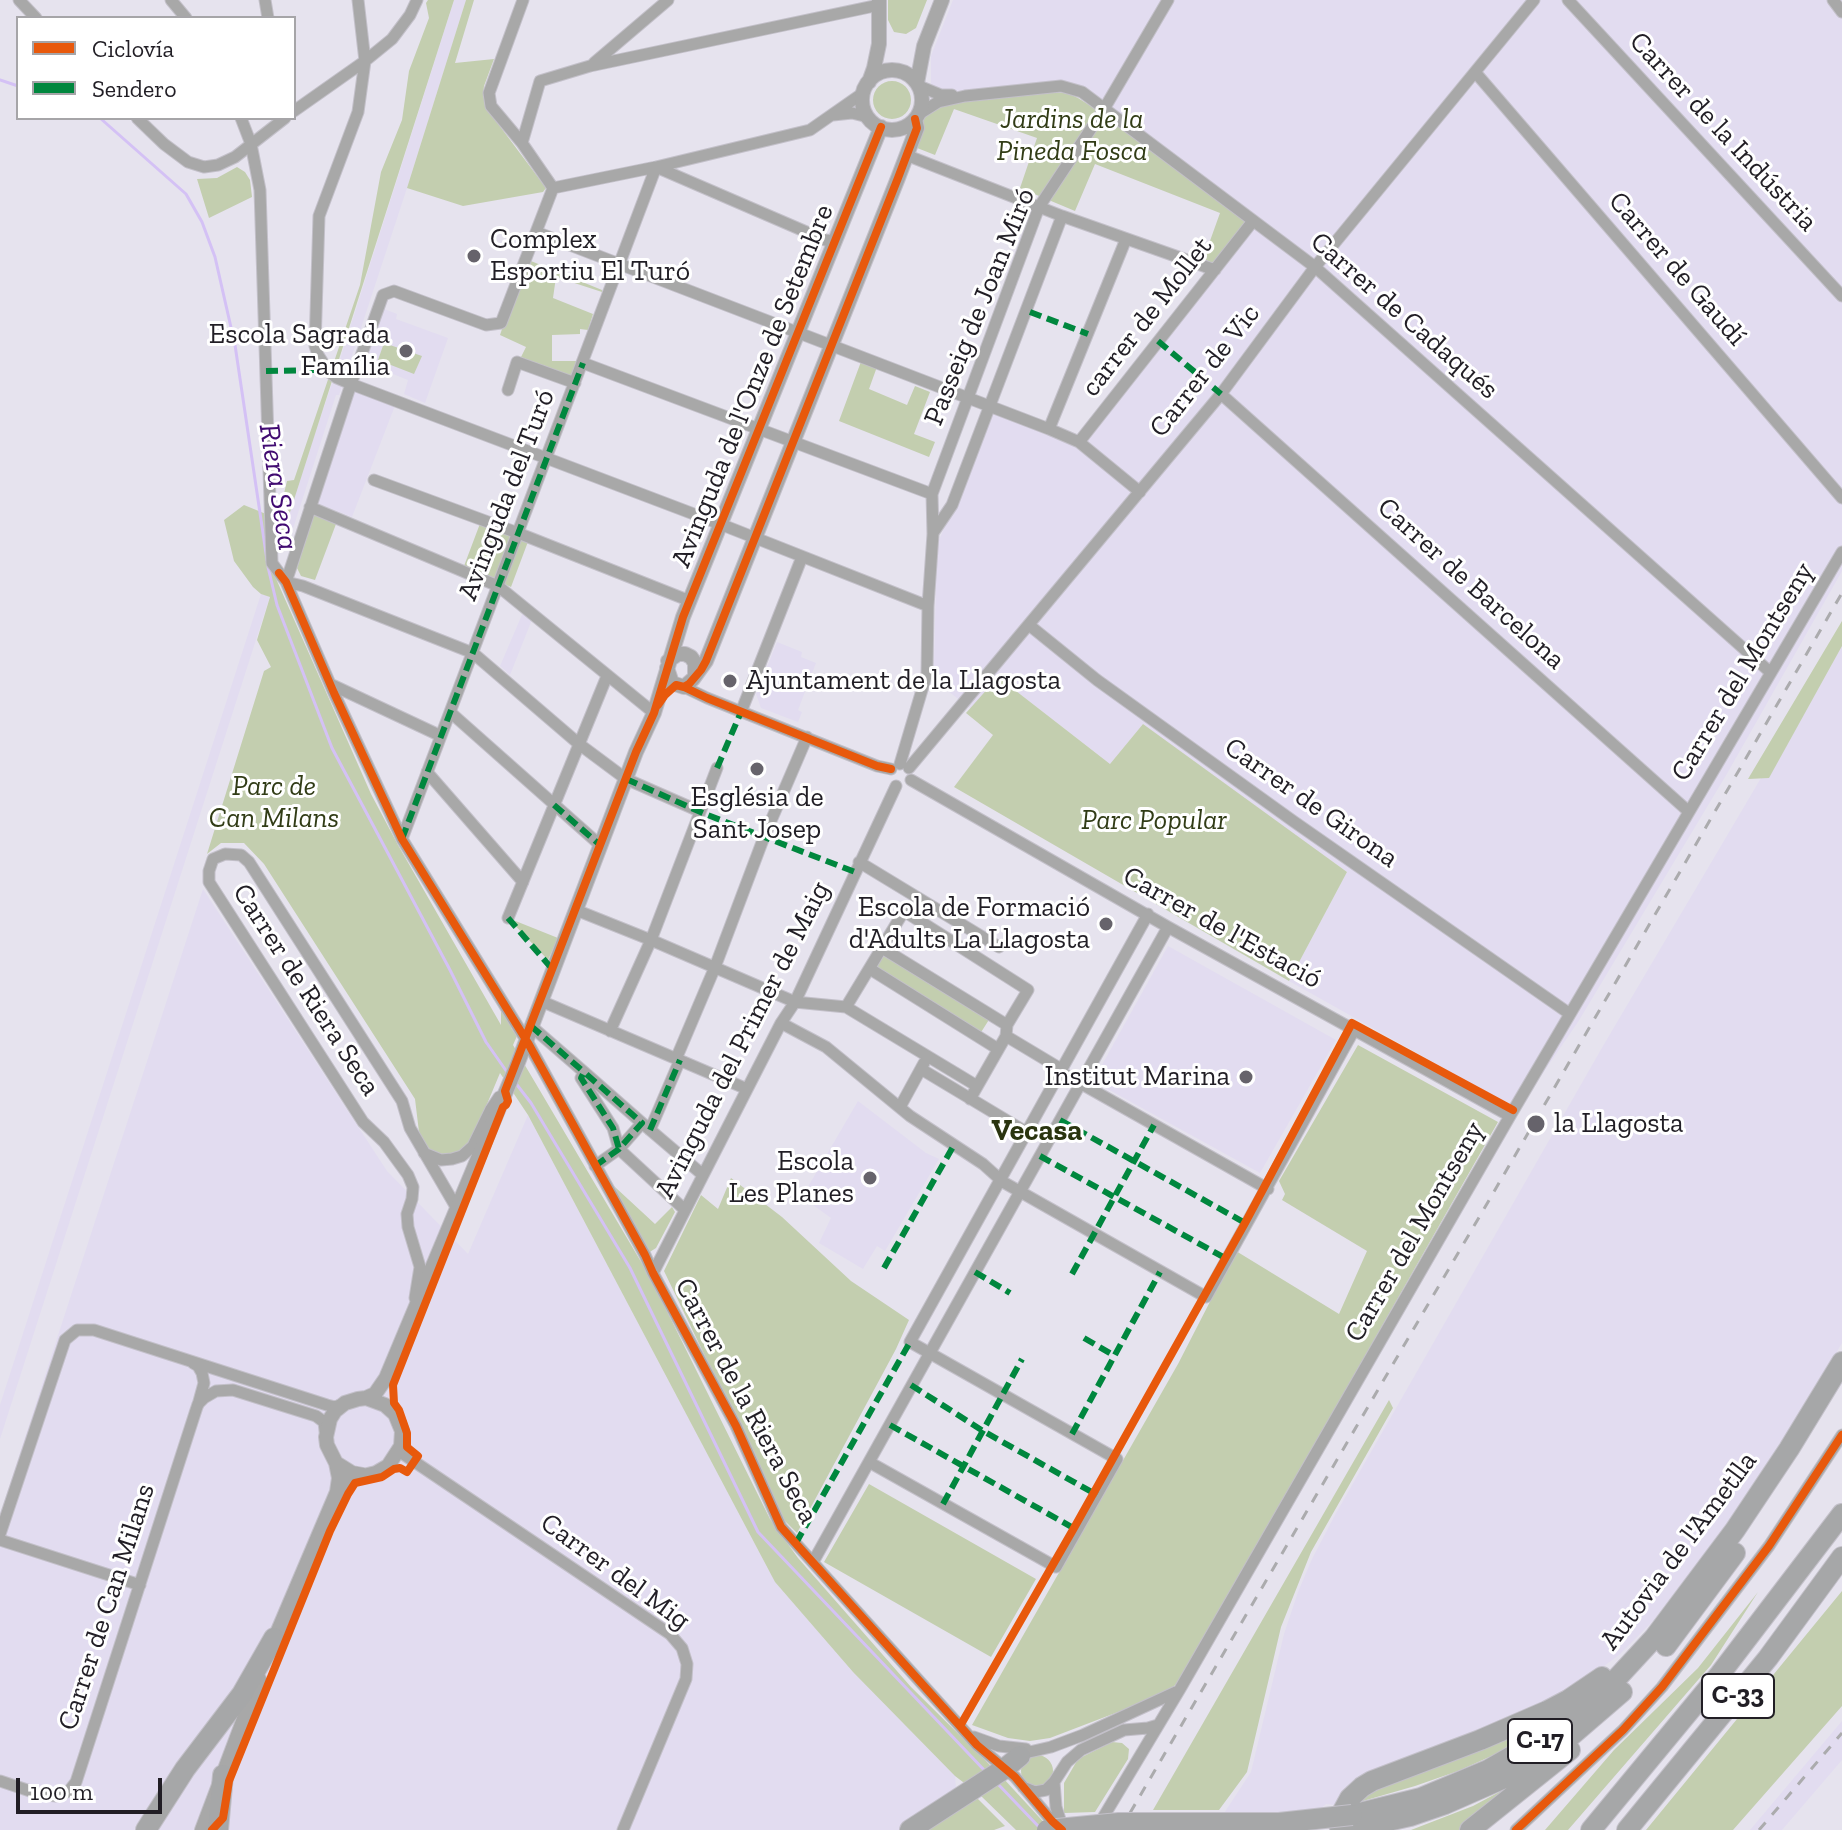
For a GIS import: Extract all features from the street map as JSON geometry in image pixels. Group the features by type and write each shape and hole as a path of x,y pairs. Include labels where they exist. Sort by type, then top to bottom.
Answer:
{"highway":[{"name":"Autovia de l'Ametlla","path":"1347,1826 1499,1765 1549,1735 1614,1681 1684,1600 1758,1496 1842,1362"},
{"name":"C-17","path":"1047,1830 1119,1823 1347,1826 1410,1816 1478,1791 1511,1775 1601,1713 1640,1675 1688,1618 1742,1542 1792,1470 1842,1388"},
{"name":"C-33","path":"1591,1830 1720,1674 1842,1514"},
{"name":"C-33","path":"1627,1830 1768,1658 1842,1557"},
{"path":"1347,1826 1340,1820 1346,1805 1362,1787 1518,1724 1568,1700 1633,1651 1684,1600"},
{"path":"146,1830 185,1769 242,1694 274,1638"},
{"path":"1470,1830 1595,1728 1640,1675"},
{"path":"910,1830 971,1790 1019,1766"},
{"path":"218,1830 223,1775"}],"main road":[{"path":"879,2 879,44 863,106 868,117 881,127 899,129 917,116 922,101 918,85 924,46 942,0"},
{"path":"879,44 885,58 897,71"},
{"path":"897,71 924,46"},
{"path":"866,88 881,73 897,71 909,75 918,85"},
{"name":"Avinguda de l'Onze de Setembre","path":"695,675 706,661 917,128 917,116"},
{"name":"Avinguda de l'Onze de Setembre","path":"654,711 690,601 881,127"},
{"path":"678,654 685,654 695,663 695,675 689,684 680,686 670,680 667,665 678,654"},
{"name":"Avinguda de l'Onze de Setembre","path":"386,1378 529,1032 654,711 660,700 680,686"},
{"path":"366,1398 375,1394 386,1378"},
{"path":"386,1378 390,1408"},
{"path":"202,1830 274,1638 337,1492 339,1478 336,1463 326,1437 330,1419 345,1403 373,1399 390,1408 398,1418 402,1431 400,1452 388,1466 348,1482 337,1492"},
{"path":"336,1463 352,1473 363,1475"}],"street":[{"path":"19,0 34,16"},
{"path":"171,0 184,16"},
{"path":"358,0 365,61 358,112 319,216 315,346 329,372 351,384 720,524"},
{"path":"296,110 392,39 417,0"},
{"path":"590,66 668,0"},
{"name":"Passeig de Joan Miró","path":"903,770 927,673 932,494 1039,207 1104,109 1168,0"},
{"name":"Carrer de Vic","path":"903,770 1029,625 1221,394 1315,267 1534,0"},
{"name":"Carrer de la Indústria","path":"1568,0 1842,296"},
{"path":"1833,0 1842,12"},
{"path":"523,1 489,93 491,106 522,143 553,188"},
{"path":"522,143 540,81 590,66 879,2"},
{"name":"Carrer de Gaudí","path":"1475,72 1842,498"},
{"name":"Carrer de Cadaqués","path":"918,85 941,95 965,96"},
{"name":"Carrer de Cadaqués","path":"917,116 938,102 965,96 1061,86 1082,92 1315,267 1770,672"},
{"path":"553,188 810,130 866,88"},
{"path":"833,115 852,113 868,117"},
{"path":"139,120 188,162 204,167 235,157 281,120"},
{"path":"242,120 251,144 260,190 272,563 282,577 402,839 529,1032 584,1072 703,1175"},
{"path":"906,155 1062,216 1215,270"},
{"path":"656,167 825,240 834,241"},
{"name":"Avinguda del Turó","path":"402,839 656,167"},
{"path":"282,577 310,507 383,295 394,291 486,325 501,323 553,188"},
{"name":"Passeig de Joan Miró","path":"933,534 952,505 1062,216"},
{"name":"carrer de Mollet","path":"1079,442 1253,221"},
{"path":"536,232 798,332"},
{"path":"1049,429 1126,239"},
{"name":"Avinguda de l'Onze de Setembre","path":"798,332 831,344"},
{"path":"831,344 1079,442 1140,492"},
{"path":"508,390 517,362 575,383"},
{"path":"583,363 759,430"},
{"name":"Carrer de Barcelona","path":"1221,394 1688,811"},
{"name":"Avinguda de l'Onze de Setembre","path":"759,430 791,443"},
{"path":"791,443 932,494"},
{"path":"374,480 690,601"},
{"path":"310,507 498,586 654,711"},
{"name":"Avinguda de l'Onze de Setembre","path":"720,524 754,538"},
{"path":"754,538 928,606"},
{"name":"Carrer del Montseny","path":"1095,1830 1842,552"},
{"path":"741,712 802,557"},
{"path":"282,577 473,653 579,744 626,779 699,811"},
{"name":"Carrer de Girona","path":"1029,625 1097,680 1280,812 1570,1014"},
{"path":"508,918 607,676"},
{"path":"330,684 441,736"},
{"name":"Carrer de l'Estació","path":"680,686 877,766 903,770 1168,927 1510,1116"},
{"path":"450,712 600,845"},
{"path":"595,1166 646,1127 678,1060 764,837 807,737"},
{"path":"610,1031 651,940 717,768"},
{"path":"903,770 905,786 896,786 890,779 903,770"},
{"path":"427,772 523,882"},
{"name":"Avinguda del Primer de Maig","path":"653,1273 781,1023 795,1002 896,786"},
{"name":"Carrer de Riera Seca","path":"412,1314 420,1267 408,1227 407,1214 413,1187 408,1175 384,1142 363,1122 209,882 213,859 225,854 241,855 249,862 402,1101 410,1128 456,1207"},
{"path":"859,862 999,947"},
{"path":"576,910 795,1002 846,1007 977,1086"},
{"path":"846,1007 904,911 1028,990 970,1099"},
{"path":"869,1462 1056,1567 1117,1459 910,1342 1148,914"},
{"path":"813,1562 1168,927"},
{"path":"966,950 976,933"},
{"path":"882,948 1007,1030 1064,1074 1268,1189"},
{"path":"870,969 998,1049"},
{"path":"541,1001 747,1089"},
{"path":"781,1023 826,1047 900,1107 1020,1192 1206,1297 1354,1030"},
{"name":"Carrer de la Riera Seca","path":"529,1032 595,1166 736,1426 781,1527 985,1753 1019,1766"},
{"path":"900,1107 928,1056"},
{"path":"921,1069 1026,1132"},
{"path":"584,1072 581,1078 613,1128 619,1149 685,1210"},
{"path":"423,1153 441,1160 462,1156 473,1146 491,1109 505,1091"},
{"path":"0,1534 65,1340 77,1330 94,1330 327,1405 335,1407 345,1403"},
{"name":"Carrer de Can Milans","path":"0,1781 48,1796 63,1794 73,1787 204,1383 198,1366 191,1361"},
{"path":"225,1372 219,1380 233,1390"},
{"path":"195,1413 198,1404 210,1394 224,1389 233,1390 320,1418 324,1422 326,1437"},
{"path":"1516,1830 1623,1730 1662,1687 1761,1557 1842,1435"},
{"name":"Carrer del Mig","path":"400,1452 670,1634 682,1648 687,1664 686,1679 623,1830"},
{"path":"0,1540 140,1585"},
{"path":"1019,1766 1169,1697 1180,1689"},
{"path":"1019,1766 1029,1790 1040,1792 1051,1787 1067,1762 1081,1750 1129,1728 1148,1728 1159,1724 1153,1713 1132,1714"},
{"name":"Carrer de la Riera Seca","path":"966,1733 989,1744 1019,1766"},
{"path":"1117,1733 1129,1733 1135,1738 1139,1747 1138,1759"},
{"path":"1019,1766 1053,1757 1056,1763 1056,1807 1063,1830"},
{"path":"1019,1766 1063,1830"}],"shaded area":[{"path":"454,0 466,0 290,538 283,534 299,480"},
{"path":"953,0 1842,0 1842,571 1728,772 1578,1022 1517,1111 1289,981 1347,872 1143,724 1110,764 998,677 971,709 930,677 934,665 937,545 992,412 1074,445 1258,219 1062,81 944,92 931,88 931,56"},
{"name":"Escola Sagrada Família","path":"384,309 397,314 396,319 448,338 425,403 404,394 408,380 365,363"},
{"path":"352,389 396,403 352,517 319,504 317,499"},
{"path":"261,594 270,596 0,1439 0,1405"},
{"path":"524,610 533,617 510,675 500,666"},
{"path":"777,642 802,652 801,657 816,663 798,710 802,712 798,722 761,708 756,694"},
{"path":"1842,646 1842,1343 1802,1411 1726,1526 1652,1622 1619,1655 1573,1689 1335,1805 1326,1804 1299,1830 1213,1830 1251,1772 1284,1634 1312,1559 1335,1515 1603,1046 1761,778 1769,777"},
{"path":"203,889 387,1171 468,1254 528,1115 775,1582 853,1672 955,1776 957,1802 917,1830 0,1830 0,1514"},
{"name":"Institut Marina","path":"1168,946 1336,1040 1260,1173 1093,1081"},
{"name":"Escola Les Planes","path":"858,1101 926,1153 939,1159 885,1251 877,1246 863,1269 819,1243 831,1218 802,1197"},
{"path":"1842,1721 1842,1760 1782,1830 1750,1830"}],"green space":[{"path":"428,0 454,0 283,534 277,522 287,481 294,480 360,285 381,172 402,120 409,71 429,18"},
{"path":"466,0 474,0 455,63 494,59 484,86 487,109 546,188 543,192 463,206 407,188"},
{"path":"888,0 927,0 916,28 906,34 894,32 888,20"},
{"path":"892,81 905,87 911,100 905,113 892,119 879,113 873,100 879,87"},
{"name":"Jardins de la Pineda Fosca","path":"1056,92 1078,98 1119,124 1251,222 1212,263 1202,258 1220,213 1095,164 1075,211 1020,188 1037,138 954,109 935,155 912,146 925,116 947,101"},
{"path":"237,167 250,180 252,197 209,218 197,179 217,178"},
{"path":"526,259 602,290 556,277 553,298 593,314 588,330 580,329 580,334 552,335 552,361 580,361 572,379 521,357 526,347 500,335"},
{"path":"384,343 422,356 414,374 378,360"},
{"path":"862,359 878,364 869,389 907,405 915,386 930,392 914,434 935,442 929,457 839,421"},
{"name":"Parc de Can Milans","path":"244,505 266,514 270,565 371,794 501,1025 501,1008 513,1027 517,1036 513,1045 650,1277 770,1519 798,1558 911,1687 1051,1830 1016,1830 955,1776 853,1672 775,1582 528,1115 500,1073 472,1140 462,1151 448,1156 434,1154 426,1147 419,1132 415,1099 264,864 244,843 221,843 207,854 264,671 271,667 257,640 270,597 253,587 234,561 224,520"},
{"path":"314,515 336,524 315,580 301,576 297,568"},
{"path":"481,521 529,539 511,587 464,566"},
{"path":"1842,621 1842,646 1769,778 1748,779"},
{"name":"Parc Popular","path":"998,677 1110,764 1143,724 1347,872 1289,981 954,787 993,735 966,713"},
{"path":"508,918 558,938 548,960"},
{"path":"882,948 992,1015 978,1037 870,969"},
{"path":"1358,1045 1498,1122 1179,1683 1152,1699 1050,1738 1030,1741 1008,1738 972,1725 1178,1364 1236,1251 1339,1314 1367,1251 1282,1200 1285,1194 1279,1181"},
{"path":"602,1175 655,1224 672,1207 675,1212 656,1248 645,1255"},
{"path":"731,1178 782,1217 851,1281 909,1320 797,1533 784,1520 664,1271 701,1195 718,1209"},
{"path":"1389,1400 1393,1408 1311,1552 1281,1627 1247,1772 1219,1810 1153,1810"},
{"path":"869,1484 1036,1579 991,1657 824,1562"},
{"path":"1842,1591 1842,1706 1733,1830 1646,1830"},
{"path":"1758,1592 1711,1665 1568,1830 1545,1830 1614,1750 1698,1668"},
{"path":"1561,1711 1496,1754 1458,1771 1356,1803 1376,1789"},
{"path":"1112,1742 1122,1743 1129,1749 1128,1759 1095,1812 1064,1813 1064,1783 1078,1759"},
{"path":"1037,1755 1048,1760 1053,1771 1048,1782 1037,1787 1026,1782 1021,1771 1026,1760"},
{"path":"1531,1775 1459,1830 1411,1830 1473,1806"},
{"path":"976,1797 1005,1826 994,1830 928,1830"}],"waterway":[{"name":"Riera Seca","path":"0,80 16,85"},
{"name":"Riera Seca","path":"102,120 186,194 202,222 215,257 235,345 267,560"},
{"name":"Riera Seca","path":"268,567 277,605 332,748 486,1042 507,1072"},
{"name":"Riera Seca","path":"514,1081 531,1103 630,1268 758,1532 986,1772"},
{"name":"Riera Seca","path":"997,1783 1039,1827"}],"railway":[{"path":"1120,1830 1842,593"},
{"path":"1759,1830 1842,1733"}],"marked path":[{"path":"1030,312 1088,334"},
{"path":"1158,341 1221,394"},
{"path":"402,839 583,363"},
{"path":"266,371 329,372"},
{"path":"717,768 741,712"},
{"path":"626,779 705,814 855,872"},
{"path":"554,805 600,845"},
{"path":"508,918 553,970"},
{"path":"531,1026 584,1072"},
{"path":"650,1130 680,1060"},
{"path":"595,1166 619,1149 642,1123 584,1072 581,1078 613,1128 619,1149"},
{"path":"1060,1120 1247,1224"},
{"path":"1072,1274 1154,1125"},
{"path":"884,1268 954,1145"},
{"path":"1040,1156 1227,1259"},
{"path":"975,1272 1010,1293"},
{"path":"1072,1434 1160,1272"},
{"path":"1084,1338 1115,1356"},
{"path":"796,1543 910,1342"},
{"path":"943,1504 1022,1359"},
{"path":"911,1385 983,1431 1097,1495"},
{"path":"890,1425 1077,1530"}],"cycle path":[{"path":"658,705 676,685 684,687 689,684 706,661 898,178 917,128 915,119"},
{"path":"212,1830 223,1818 229,1781 330,1531 348,1494 355,1483 382,1477 394,1469 407,1472 418,1456 407,1447 407,1433 394,1403 393,1385 508,1101 505,1091 636,752 654,713 683,617 881,127"},
{"path":"279,573 286,582 402,839 528,1043 645,1255 736,1426 781,1527 977,1745 1015,1777 1062,1830"},
{"path":"684,687 891,769"},
{"path":"960,1726 1245,1223 1352,1023 1513,1110"},
{"path":"1516,1830 1623,1730 1662,1687 1769,1546 1842,1435"}],"place":[{"name":"Complex Esportiu El Turó","path":"474,256"},
{"name":"Escola Sagrada Família","path":"406,351"},
{"name":"Ajuntament de la Llagosta","path":"730,681"},
{"name":"Església de Sant Josep","path":"757,769"},
{"name":"Escola de Formació d'Adults La Llagosta","path":"1106,924"},
{"name":"Institut Marina","path":"1246,1077"},
{"name":"la Llagosta","path":"1536,1124"},
{"name":"Escola Les Planes","path":"870,1178"}],"district":[{"name":"Vecasa","path":"1037,1131"}]}
